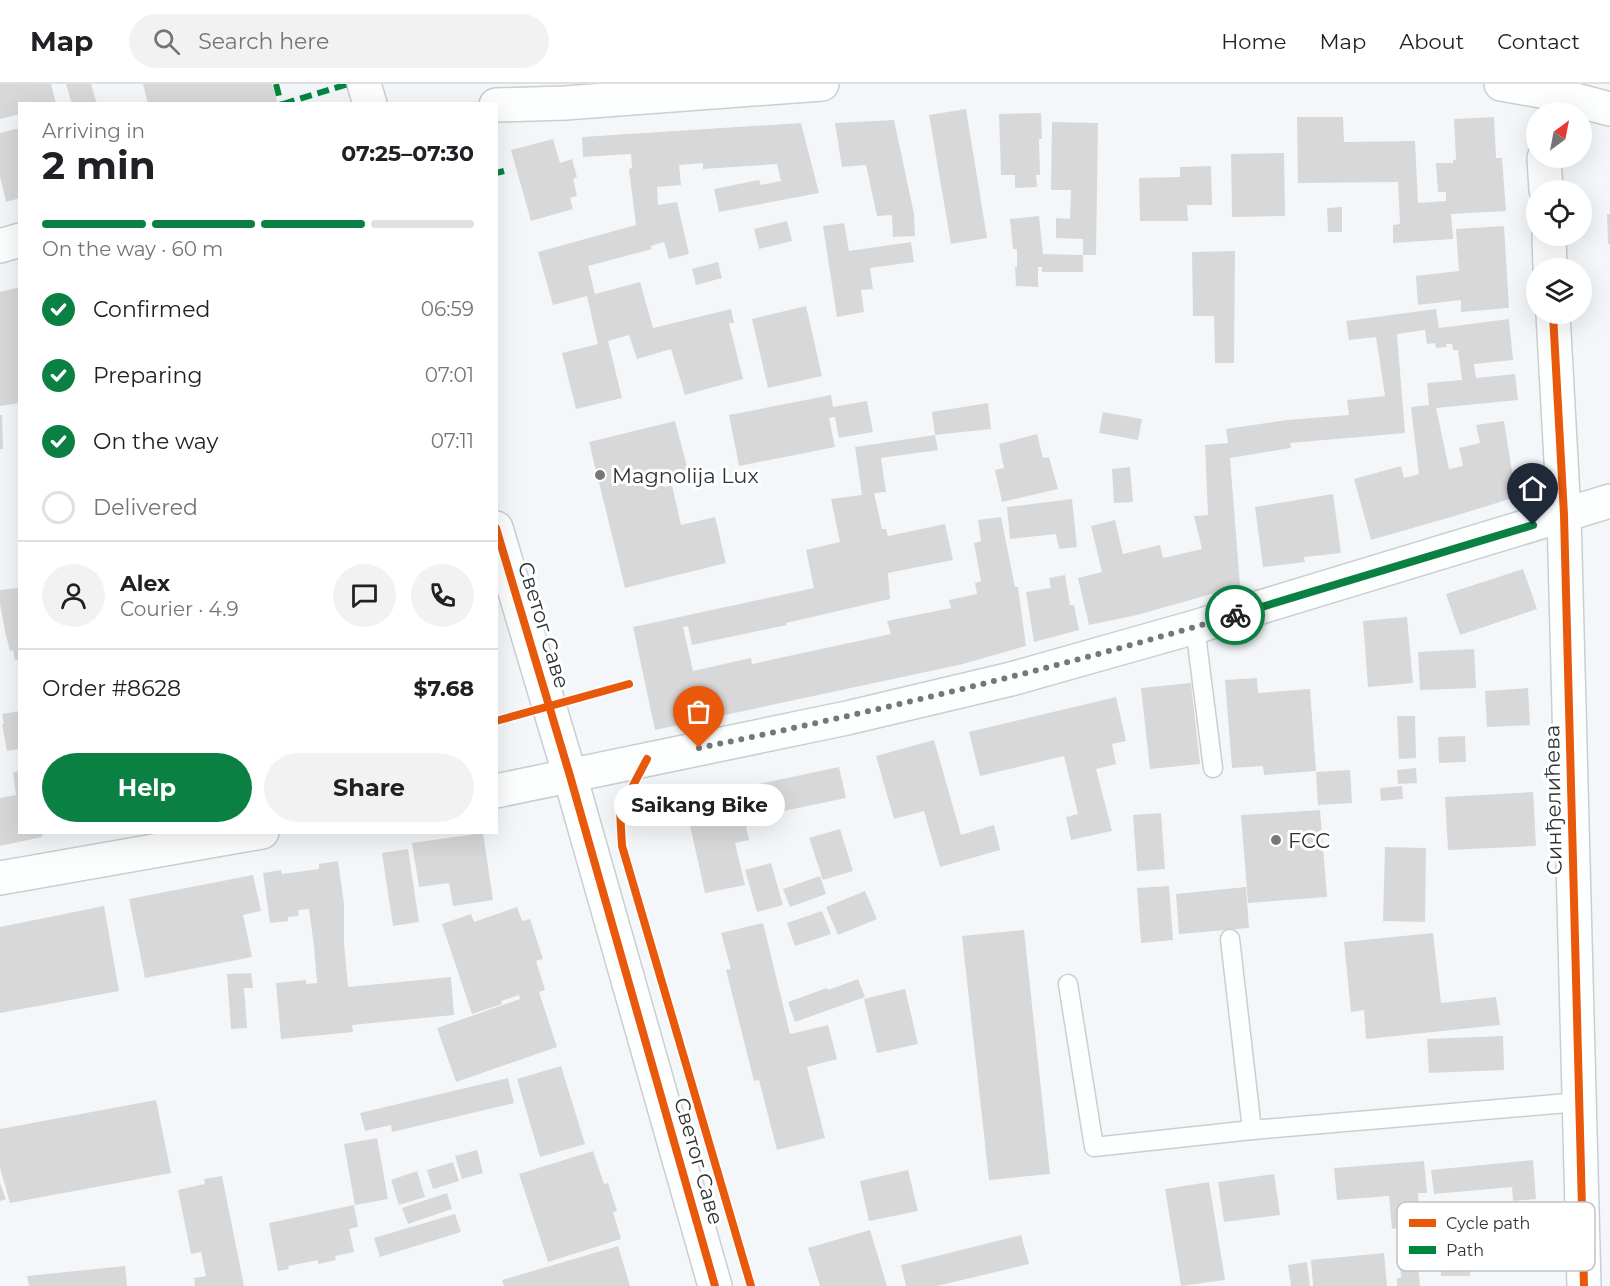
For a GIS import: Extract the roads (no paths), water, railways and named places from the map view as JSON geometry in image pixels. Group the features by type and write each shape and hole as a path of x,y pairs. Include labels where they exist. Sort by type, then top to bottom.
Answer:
{"street":[{"path":"364,84 369,102"},
{"path":"498,105 565,103 822,84"},
{"path":"1501,84 1541,96 1610,109"},
{"path":"0,246 18,241"},
{"name":"Синђелићева","path":"1554,324 1564,515 1582,1202"},
{"path":"498,791 869,713 1011,679 1195,627 1610,501"},
{"name":"Светог Саве","path":"498,535 570,776 715,1286"},
{"path":"0,878 251,834"},
{"name":"Синђелићева","path":"1584,1271 1584,1286"}],"lane":[{"path":"1195,627 1213,768"},
{"path":"1230,939 1252,1130"},
{"path":"1068,984 1094,1147 1252,1130 1579,1102"}],"place":[{"name":"Magnolija Lux","path":"600,475"},
{"name":"Saikang Bike","path":"699,748"},
{"name":"FCC","path":"1276,840"}]}
